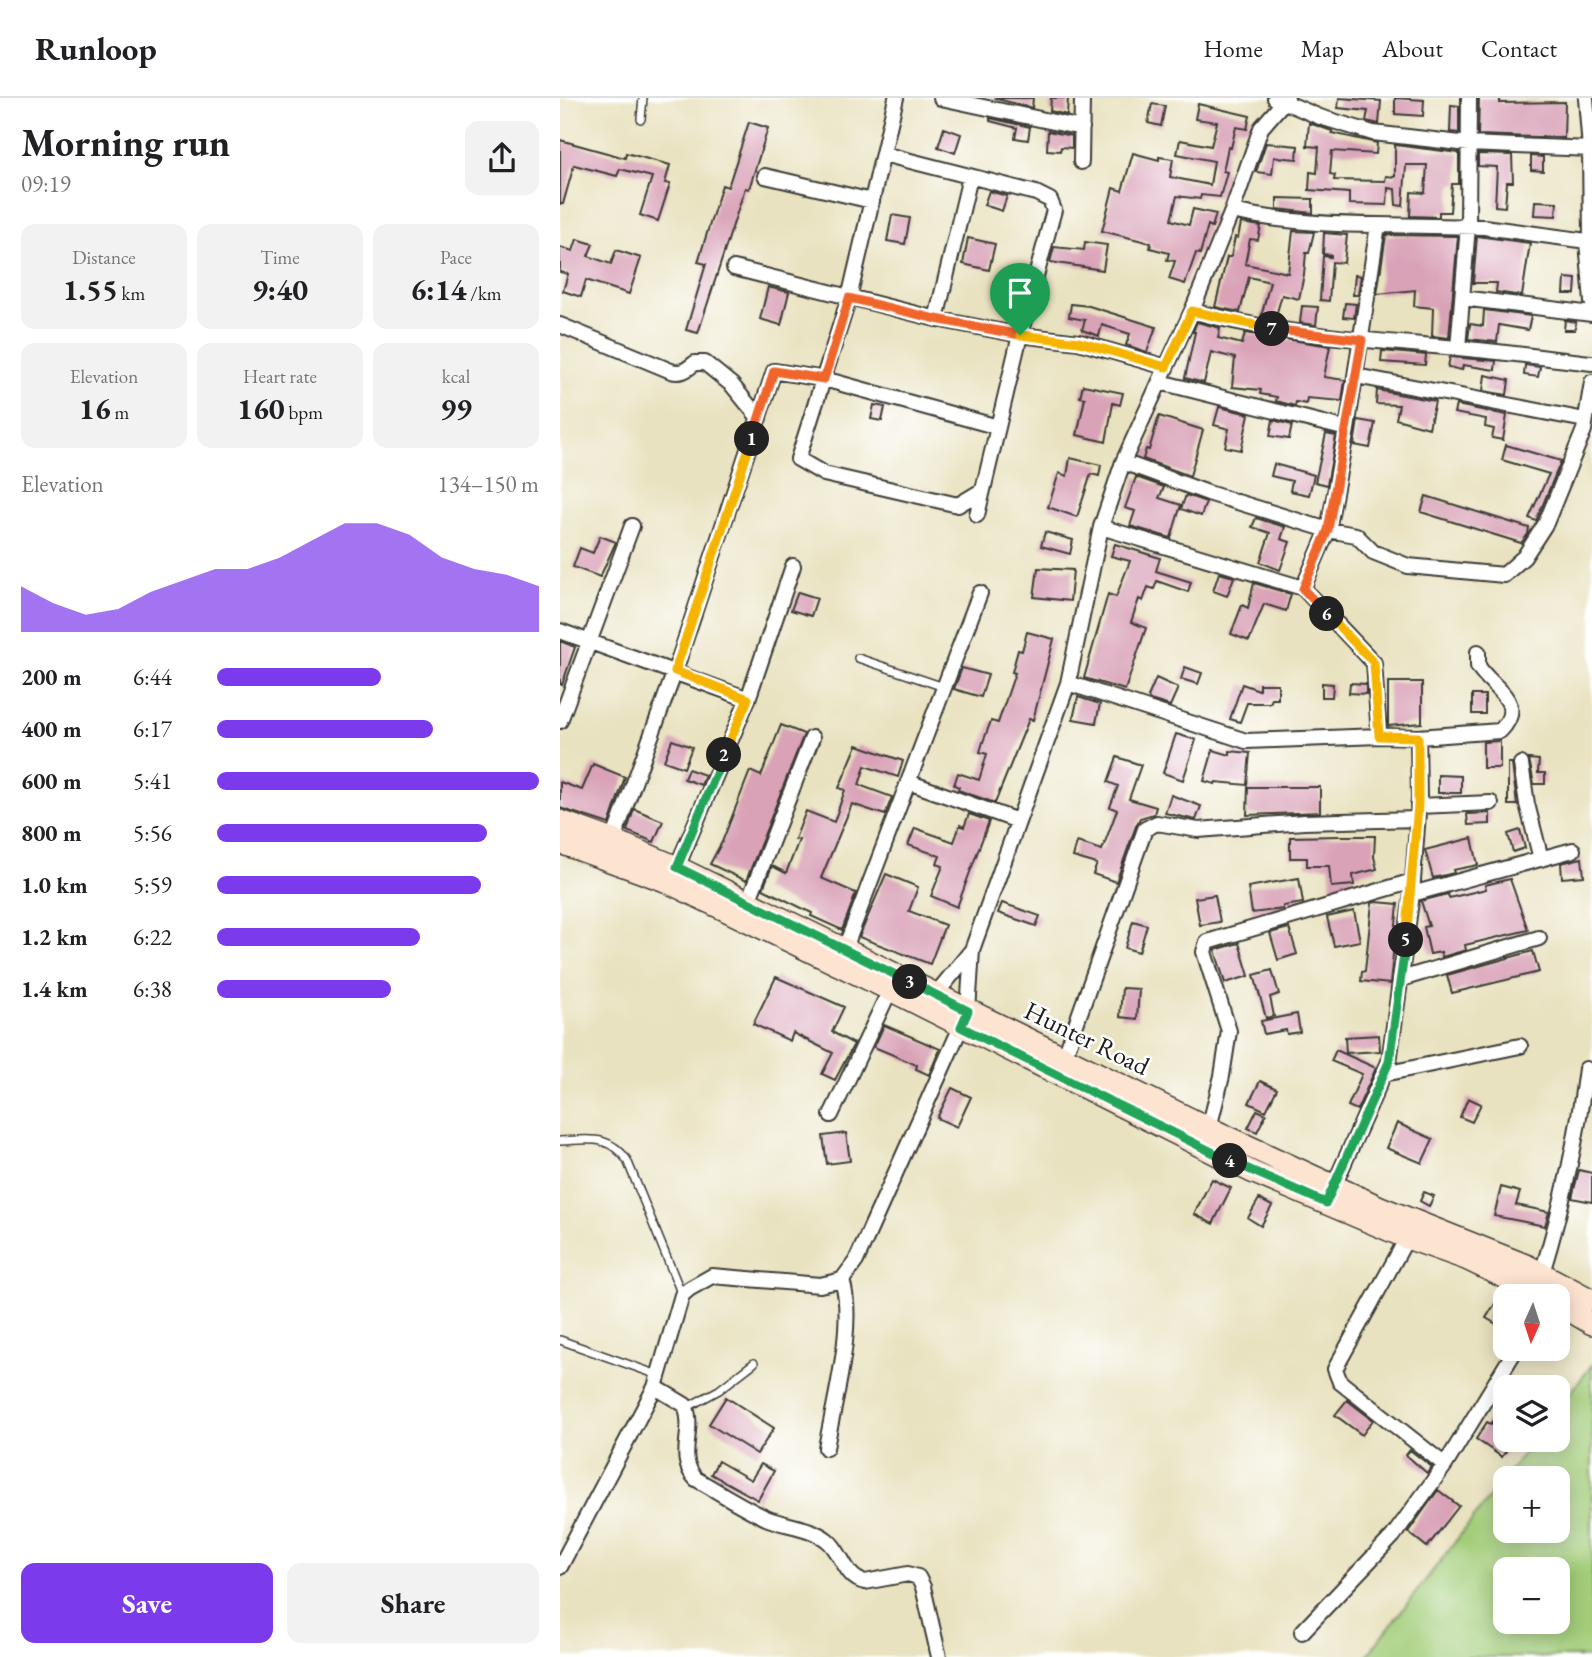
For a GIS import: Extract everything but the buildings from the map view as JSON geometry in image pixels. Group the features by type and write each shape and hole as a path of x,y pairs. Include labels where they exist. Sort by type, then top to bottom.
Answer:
{"main road":[{"name":"Hunter Road","path":"560,821 677,867 890,990 930,1002"},
{"name":"Hunter Road","path":"560,843 749,909 844,951 930,1002 1252,1172 1330,1195 1542,1273 1592,1300"},
{"name":"Hunter Road","path":"965,1019 1064,1058 1209,1128 1408,1238 1466,1259 1518,1284"},
{"path":"1570,1311 1592,1324"}],"street":[{"path":"896,98 849,298 798,459 824,474 958,505 983,490"},
{"path":"941,98 1082,128"},
{"path":"1081,162 1082,98"},
{"path":"1458,348 1468,226 1469,98"},
{"path":"1462,298 1590,305 1591,149 1586,98"},
{"path":"560,1567 563,1552 657,1381 682,1295 712,1276 820,1285 842,1280 856,1261 965,1019 972,950 1068,683 1101,527 1123,461 1192,311 1233,211 1261,128 1282,99 1320,117 1373,133 1469,144 1591,149"},
{"path":"883,153 1036,193 1050,200 1054,209 1020,335 977,515"},
{"path":"765,176 872,201"},
{"path":"936,319 970,177"},
{"path":"1233,211 1277,220 1325,225 1468,226 1590,240"},
{"path":"1303,589 1328,530 1362,340 1378,225"},
{"path":"734,268 936,319 1020,335 1079,342 1166,367"},
{"path":"1192,311 1311,335 1592,363"},
{"path":"560,325 671,372 679,373 695,363 705,363 732,386 759,418"},
{"path":"613,840 675,671 774,371 824,379 998,427"},
{"path":"1356,376 1586,420"},
{"path":"1160,382 1347,429"},
{"path":"1123,461 1208,493 1328,530 1356,535 1373,552 1408,566 1504,575 1524,557 1546,523 1584,429 1592,382"},
{"path":"560,721 632,526"},
{"path":"1101,527 1303,589 1374,663 1379,736"},
{"path":"677,867 748,699 793,566"},
{"path":"844,951 980,593"},
{"path":"560,631 748,699"},
{"path":"1068,683 1246,741 1418,737 1500,731 1509,722 1510,708 1499,686 1478,666 1478,652"},
{"path":"1330,1195 1389,1062 1413,887 1418,812 1418,737"},
{"path":"749,909 812,738"},
{"path":"1521,764 1527,804 1541,859"},
{"path":"908,782 1018,821"},
{"path":"1064,1058 1145,829 1150,825 1157,823 1198,830 1418,812 1492,803"},
{"path":"1209,1128 1222,1076 1229,1031 1209,975 1204,951 1207,942 1413,887 1573,850"},
{"path":"1401,979 1539,938"},
{"path":"930,1002 972,950"},
{"path":"831,1115 890,990"},
{"path":"1384,1074 1520,1046"},
{"path":"1542,1273 1561,1211 1578,1132 1586,1069"},
{"path":"1408,1238 1335,1369 1340,1382 1445,1465"},
{"path":"826,1448 848,1322 847,1294 842,1280"},
{"path":"1302,1632 1393,1536 1445,1465 1508,1362"},
{"path":"657,1381 685,1405 688,1420 686,1460 688,1470 696,1479 768,1519 824,1537 836,1548 853,1578 858,1581 908,1574 918,1577 923,1587 939,1657"}],"lane":[{"path":"641,119 643,98"},
{"path":"858,658 944,687"},
{"path":"560,1141 610,1142 619,1149 627,1160 682,1295"},
{"path":"560,1340 657,1381"},
{"path":"686,1409 719,1390 754,1363"}],"green space":[{"path":"1592,1365 1592,1657 1366,1657 1493,1493 1493,1543 1570,1543 1570,1466 1514,1466 1525,1452 1570,1452 1570,1393"}],"route":[{"path":"849,298 936,319 1020,335 1079,342 1166,367 1192,311 1256,326 1362,340 1328,530 1303,589 1374,663 1379,736 1418,737 1418,806 1412,894 1389,1062 1326,1203 1252,1172 961,1027 968,1011 677,867 748,699 675,671 774,371 824,379 849,298"}]}
